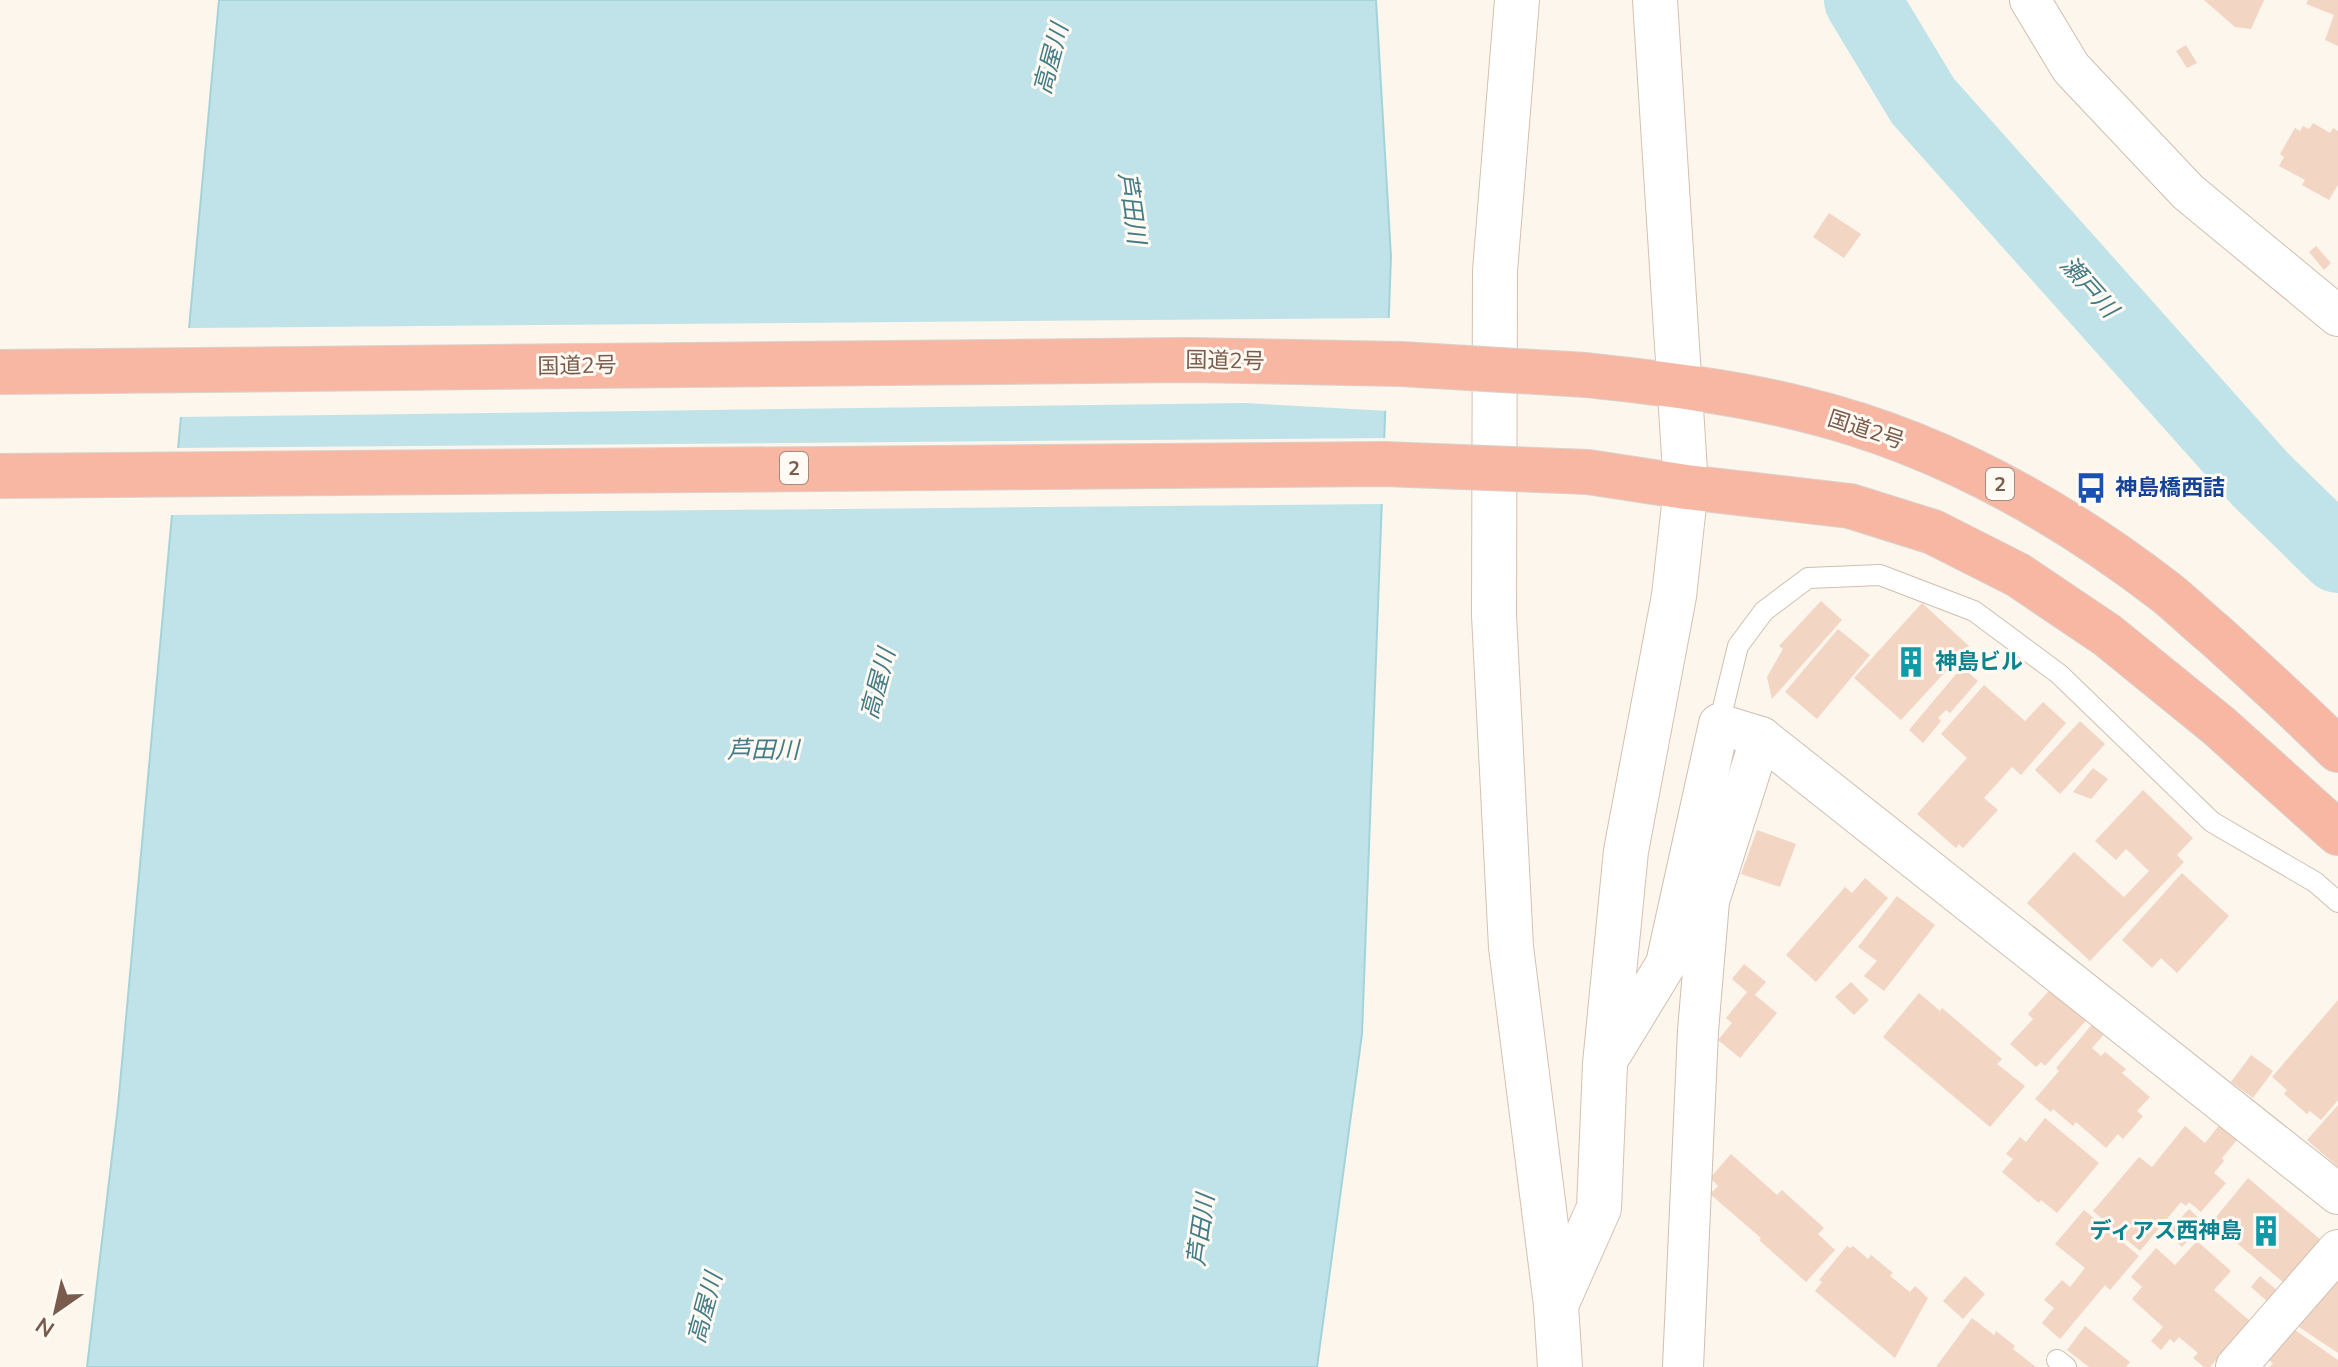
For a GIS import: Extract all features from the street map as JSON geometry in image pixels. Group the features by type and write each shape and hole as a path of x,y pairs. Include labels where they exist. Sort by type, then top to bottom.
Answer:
{"highway":[{"name":"国道2号","path":"0,372 1188,360 1401,364 1586,375 1681,386 1803,409 1900,440 1989,478 2080,530 2166,592 2278,691 2338,750"},
{"name":"2","path":"0,476 1384,464 1588,472 1850,506 1933,532 2018,575 2107,635 2219,726 2338,833"}],"street":[{"path":"1517,0 1495,271 1494,615 1511,947 1556,1305 1560,1367"},
{"path":"1556,1305 1599,1208 1605,1064 1626,851 1674,596 1686,487 1655,0"},
{"path":"2030,0 2071,68 2188,192 2338,316"},
{"path":"1605,1064 1666,964 1719,724 1761,737 2338,1194"},
{"path":"1683,1367 1698,1031 1709,901 1761,737"},
{"path":"2236,1367 2338,1250"}],"lane":[{"path":"1719,724 1738,646 1764,611 1808,578 1880,575 1974,611 2059,674 2212,822 2315,882 2338,902"}],"water":[{"name":"芦田川","path":"219,0 1376,0 1391,257 1362,1034 1317,1367 87,1367 118,1106"}],"pier":[{"path":"1392,318 1389,411 1245,403 177,417 186,328"},
{"path":"1388,438 1385,504 168,515 174,448"}],"building":[{"path":"2204,0 2264,0 2251,29 2235,27"},
{"path":"2308,0 2338,0 2338,46 2325,40 2334,15 2306,4"},
{"path":"2186,45 2197,63 2187,68 2176,51"},
{"path":"2313,123 2330,133 2333,128 2338,131 2338,185 2329,200 2302,185 2305,180 2279,166 2284,157 2280,154 2295,128 2300,131 2303,126 2309,129"},
{"path":"1829,213 1861,234 1844,258 1813,237"},
{"path":"2316,246 2331,263 2324,270 2309,252"},
{"path":"1821,601 1842,620 1772,699 1767,677 1783,649 1779,646"},
{"name":"神島ビル","path":"1922,603 1969,646 1901,720 1854,678"},
{"path":"1838,629 1870,655 1817,719 1785,692"},
{"path":"1962,667 1978,681 1950,713 1946,710 1938,718 1941,721 1923,743 1909,730"},
{"path":"1984,685 2025,721 2043,702 2066,723 2021,775 2012,767 1984,798 1998,810 1963,848 1959,844 1956,848 1917,814 1967,758 1941,734"},
{"path":"2080,721 2105,744 2060,794 2035,770"},
{"path":"2093,768 2108,779 2091,799 2073,792"},
{"path":"2143,790 2193,838 2177,855 2184,862 2090,961 2027,903 2074,852 2124,897 2149,871 2126,849 2116,860 2095,841"},
{"path":"1757,830 1796,844 1780,887 1741,874"},
{"path":"2182,873 2229,916 2177,973 2161,958 2152,968 2122,940"},
{"path":"1865,878 1888,898 1816,982 1786,955 1845,887 1852,893"},
{"path":"1897,896 1935,925 1884,991 1864,976 1877,961 1858,947"},
{"path":"1744,964 1766,982 1755,995 1777,1013 1740,1058 1718,1040 1732,1023 1726,1018 1747,992 1732,979"},
{"path":"1851,982 1869,1000 1854,1015 1835,997"},
{"path":"2057,982 2092,1014 2045,1066 2041,1062 2036,1067 2010,1044 2033,1019 2028,1014"},
{"path":"1919,993 1940,1011 1942,1008 2002,1059 1997,1064 2025,1086 1990,1127 1883,1037"},
{"path":"2338,1000 2338,1100 2321,1120 2310,1111 2307,1114 2284,1094 2287,1090 2272,1077"},
{"path":"2094,1022 2106,1032 2092,1048 2101,1056 2105,1052 2126,1069 2122,1073 2150,1097 2137,1111 2143,1116 2123,1139 2118,1134 2106,1148 2076,1122 2073,1126 2035,1099"},
{"path":"2251,1055 2273,1071 2253,1098 2231,1082"},
{"path":"2338,1105 2338,1167 2307,1140"},
{"path":"2045,1118 2099,1163 2057,1213 2041,1200 2039,1203 2002,1172 2013,1159 2006,1154 2020,1137 2026,1142"},
{"path":"2224,1119 2241,1135 2214,1173 2226,1183 2201,1212 2189,1202 2186,1206 2181,1202 2140,1251 2093,1211 2139,1157 2152,1167 2185,1126 2205,1143"},
{"path":"1731,1154 1777,1195 1782,1190 1824,1228 1818,1234 1835,1250 1806,1282 1710,1194 1718,1186 1710,1178"},
{"name":"ディアス西神島","path":"2248,1178 2321,1240 2284,1283 2212,1222"},
{"path":"2189,1209 2204,1223 2182,1247 2167,1233"},
{"path":"2084,1210 2139,1256 2110,1290 2105,1285 2060,1339 2042,1323 2054,1308 2044,1300 2062,1280 2070,1287 2085,1268 2055,1244"},
{"path":"2197,1241 2231,1271 2214,1290 2250,1321 2210,1367 2204,1367 2193,1358 2198,1353 2179,1337 2174,1343 2170,1339 2161,1350 2151,1341 2163,1327 2132,1299 2142,1287 2131,1277 2156,1248 2175,1265"},
{"path":"1847,1246 1853,1246 1868,1259 1871,1255 1910,1292 1915,1286 1928,1298 1895,1358 1815,1291 1822,1282 1819,1280"},
{"path":"2335,1272 2338,1274 2338,1353 2299,1327"},
{"path":"1965,1276 1985,1294 1963,1319 1943,1301"},
{"path":"2260,1276 2278,1291 2268,1302 2251,1287"},
{"path":"1972,1318 1994,1335 1996,1331 2036,1367 1936,1367"},
{"path":"2085,1326 2130,1362 2126,1367 2089,1367 2067,1350"},
{"path":"2292,1328 2338,1360 2338,1367 2270,1367 2273,1363 2260,1354"}],"waterway":[{"name":"瀬戸川","path":"1862,0 1923,101 2260,479 2338,555"}],"place":[{"name":"神島橋西詰","path":"2091,488"},
{"name":"神島ビル","path":"1911,662"},
{"name":"ディアス西神島","path":"2266,1231"}],"water label":[{"name":"高屋川","path":"1051,59"},
{"name":"高屋川","path":"878,684"},
{"name":"高屋川","path":"705,1308"}]}
